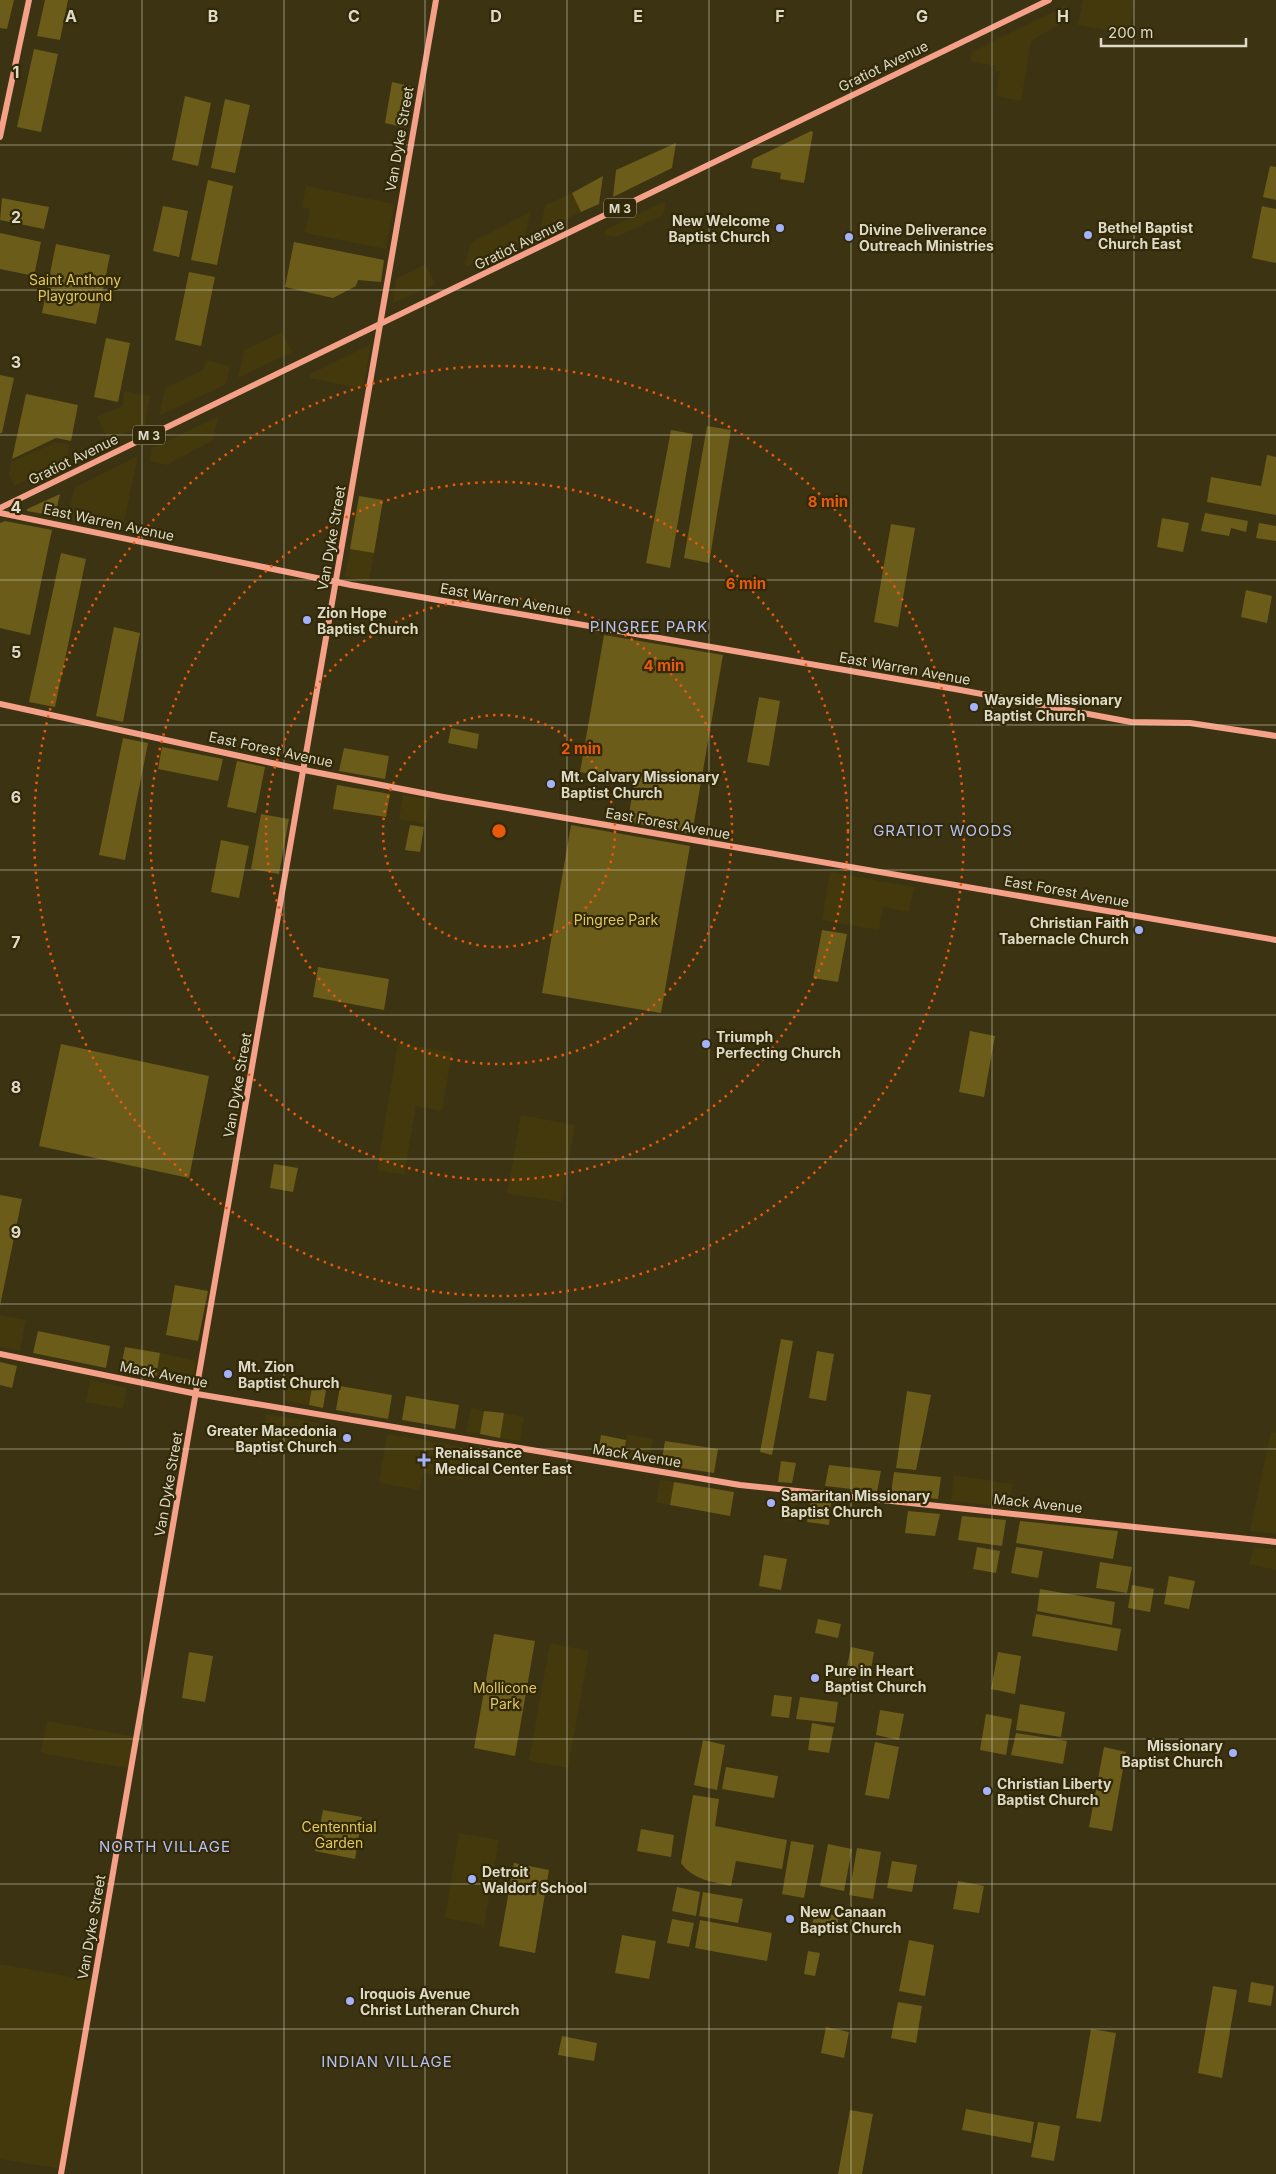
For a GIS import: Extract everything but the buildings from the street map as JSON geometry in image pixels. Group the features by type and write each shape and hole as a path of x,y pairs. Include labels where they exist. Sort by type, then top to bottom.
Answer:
{"main road":[{"path":"0,137 29,0"},
{"name":"Van Dyke Street","path":"61,2174 436,0"},
{"name":"Gratiot Avenue","path":"0,508 1048,0"},
{"name":"East Warren Avenue","path":"0,513 336,582 955,689 1131,722 1190,723 1276,736"},
{"name":"East Forest Avenue","path":"0,704 304,770 468,801 1276,940"},
{"name":"Mack Avenue","path":"0,1354 196,1394 740,1485 1276,1542"}],"shaded area":[{"path":"1083,0 1135,0 1129,34 1078,25"},
{"path":"1067,5 1064,22 1031,41 1021,101 996,96 1000,71 995,71 996,66 970,61 972,52"},
{"path":"306,186 394,204 386,249 305,233 310,209 302,207"},
{"path":"572,193 581,212 540,232 545,205"},
{"path":"663,202 666,203 663,215 617,237 604,235 605,230"},
{"path":"530,212 525,240 465,267 470,243"},
{"path":"425,264 435,284 393,303 396,279"},
{"path":"282,332 292,352 238,378 244,350"},
{"path":"371,344 363,389 310,378 310,374"},
{"path":"206,360 230,366 226,384 159,416 165,389 203,370"},
{"path":"124,391 150,396 145,424 108,441 97,417 122,406"},
{"path":"217,417 213,440 167,465 150,461 152,448"},
{"path":"56,442 69,444 67,461 14,486 9,475 11,462"},
{"path":"138,456 122,531 67,519 75,487"},
{"path":"350,549 374,553 369,581 345,577"},
{"path":"403,795 430,800 426,824 399,819"},
{"path":"830,872 914,887 909,912 883,907 879,930 822,920"},
{"path":"398,1043 452,1052 442,1111 416,1106 404,1175 377,1170"},
{"path":"521,1115 575,1125 562,1202 507,1193"},
{"path":"0,1315 26,1320 20,1351 0,1347"},
{"path":"160,1353 196,1361 191,1384 156,1378"},
{"path":"287,1378 313,1382 309,1405 283,1400"},
{"path":"90,1380 127,1388 123,1409 86,1402"},
{"path":"471,1408 484,1411 480,1434 466,1432"},
{"path":"504,1413 524,1417 520,1441 500,1438"},
{"path":"266,1414 320,1423 316,1452 261,1442"},
{"path":"1271,1431 1276,1433 1276,1534 1250,1531"},
{"name":"Renaissance Medical Center East","path":"387,1434 468,1448 462,1480 423,1473 419,1490 379,1483"},
{"path":"627,1434 653,1439 649,1462 623,1458"},
{"path":"954,1475 1013,1484 1008,1507 951,1501"},
{"path":"660,1480 674,1482 670,1505 656,1503"},
{"path":"784,1498 797,1499 793,1521 783,1520"},
{"path":"1253,1548 1276,1549 1276,1570 1249,1564"},
{"path":"550,1643 589,1651 568,1768 529,1761"},
{"path":"47,1721 137,1737 131,1769 41,1753"},
{"name":"Detroit Waldorf School","path":"459,1833 499,1840 484,1925 445,1918"},
{"path":"0,1964 94,1981 62,2169 0,2159"}],"green space":[{"path":"0,0 14,0 7,29 0,28"},
{"path":"45,0 68,0 60,40 37,36"},
{"path":"34,49 58,54 41,132 17,127"},
{"path":"392,82 414,87 406,128 385,123"},
{"path":"185,96 211,103 198,166 172,160"},
{"path":"225,99 250,105 235,173 211,168"},
{"path":"811,131 813,132 804,183 780,179 781,173 751,168 753,159"},
{"path":"676,143 672,168 613,197 616,170"},
{"path":"1270,166 1276,167 1276,200 1263,197"},
{"path":"603,176 599,204 581,212 572,193"},
{"path":"208,180 233,186 217,265 191,260"},
{"path":"2,198 49,207 44,229 0,220"},
{"path":"163,206 188,211 179,257 153,251"},
{"path":"1262,206 1276,209 1276,263 1252,258"},
{"path":"0,233 41,242 34,276 0,269"},
{"path":"294,242 384,260 381,282 358,280 356,286 333,298 285,287"},
{"name":"Saint Anthony Playground","path":"56,244 110,255 96,324 42,313"},
{"path":"189,272 215,277 201,346 175,340"},
{"path":"106,338 130,343 118,402 94,397"},
{"path":"0,375 14,378 2,433 0,433"},
{"path":"26,394 78,405 71,441 56,438 12,459"},
{"path":"707,426 731,430 709,563 684,558"},
{"path":"671,430 693,434 670,568 646,563"},
{"path":"1267,455 1276,457 1276,515 1207,502 1211,477 1261,486"},
{"path":"60,494 55,516 27,511 27,509"},
{"path":"359,496 383,500 374,553 350,549"},
{"path":"1205,513 1248,521 1246,532 1231,528 1229,536 1201,531"},
{"path":"1162,518 1189,523 1183,552 1157,547"},
{"path":"5,521 52,530 30,635 0,628 0,523"},
{"path":"1259,523 1276,526 1276,541 1256,538"},
{"path":"891,524 915,528 898,627 874,622"},
{"path":"61,553 86,559 55,707 29,702"},
{"path":"1246,590 1272,596 1267,623 1241,617"},
{"path":"114,627 140,633 123,722 96,716"},
{"name":"Pingree Park","path":"604,635 723,655 692,834 628,822 634,782 580,772"},
{"path":"759,697 780,701 769,766 747,762"},
{"path":"451,728 479,734 477,749 448,743"},
{"path":"123,738 148,743 125,860 99,855"},
{"path":"162,747 223,759 218,781 158,769"},
{"path":"344,748 389,756 385,779 339,771"},
{"path":"237,761 265,767 256,813 227,807"},
{"path":"337,785 390,794 386,817 333,809"},
{"path":"261,814 289,819 279,874 251,869"},
{"path":"410,825 424,827 420,852 405,850"},
{"name":"Pingree Park","path":"571,825 690,846 661,1013 542,993"},
{"path":"221,840 249,846 239,898 211,892"},
{"path":"822,930 847,934 838,982 813,978"},
{"path":"318,967 389,979 384,1010 313,997"},
{"path":"970,1031 995,1036 984,1097 959,1092"},
{"path":"61,1044 209,1076 189,1178 39,1146"},
{"path":"274,1164 298,1168 293,1192 270,1188"},
{"path":"0,1195 22,1199 0,1306"},
{"path":"175,1285 208,1291 198,1341 166,1335"},
{"path":"38,1331 110,1346 106,1368 33,1353"},
{"path":"781,1339 793,1341 772,1455 760,1452"},
{"path":"125,1347 160,1353 156,1378 120,1371"},
{"path":"817,1351 834,1354 826,1401 809,1398"},
{"path":"0,1362 17,1366 12,1388 0,1385"},
{"path":"313,1382 327,1384 323,1408 309,1405"},
{"path":"340,1386 392,1395 388,1419 336,1410"},
{"path":"907,1391 931,1395 916,1470 896,1468"},
{"path":"406,1396 459,1405 455,1429 402,1420"},
{"path":"484,1411 504,1413 500,1438 480,1434"},
{"path":"601,1435 626,1440 623,1458 598,1454"},
{"path":"665,1441 718,1449 714,1473 661,1465"},
{"path":"781,1461 796,1463 792,1483 778,1482"},
{"path":"829,1465 881,1471 877,1492 825,1486"},
{"path":"894,1472 941,1477 938,1499 891,1493"},
{"path":"674,1482 734,1492 730,1516 670,1505"},
{"path":"811,1501 831,1503 829,1525 807,1522"},
{"path":"908,1511 940,1514 935,1536 905,1533"},
{"path":"962,1516 1006,1520 1002,1546 958,1540"},
{"path":"1020,1521 1118,1531 1113,1559 1016,1543"},
{"path":"977,1547 1000,1551 996,1573 973,1569"},
{"path":"1016,1547 1043,1551 1038,1578 1011,1573"},
{"path":"764,1555 787,1559 781,1590 759,1586"},
{"path":"1100,1562 1132,1567 1127,1593 1096,1588"},
{"path":"1169,1576 1195,1581 1189,1609 1164,1604"},
{"path":"1132,1585 1154,1589 1150,1612 1128,1608"},
{"path":"1040,1589 1115,1602 1112,1625 1037,1611"},
{"path":"1036,1614 1121,1629 1117,1651 1032,1636"},
{"path":"818,1619 841,1624 838,1638 815,1633"},
{"name":"Mollicone Park","path":"494,1634 535,1641 515,1756 474,1748"},
{"path":"851,1647 874,1652 870,1675 846,1671"},
{"path":"189,1652 213,1656 205,1702 182,1698"},
{"path":"998,1652 1021,1656 1015,1694 991,1689"},
{"path":"774,1695 792,1697 789,1718 771,1716"},
{"path":"800,1697 838,1702 835,1723 796,1719"},
{"path":"1020,1704 1065,1712 1061,1737 1016,1730"},
{"path":"880,1710 904,1714 899,1740 876,1735"},
{"path":"986,1714 1012,1719 1006,1755 980,1750"},
{"path":"812,1723 834,1727 829,1753 808,1750"},
{"path":"1016,1733 1067,1741 1063,1764 1011,1755"},
{"path":"703,1740 725,1745 717,1790 694,1785"},
{"path":"875,1742 899,1747 889,1799 865,1795"},
{"path":"1104,1747 1126,1752 1112,1831 1089,1827"},
{"path":"726,1767 778,1776 774,1798 722,1789"},
{"path":"693,1795 719,1799 715,1826 787,1840 782,1869 736,1861 731,1886 697,1877 686,1869 681,1863"},
{"name":"Centenntial Garden","path":"323,1810 362,1817 355,1859 315,1851"},
{"path":"641,1829 674,1835 671,1857 637,1851"},
{"path":"791,1841 814,1845 804,1898 782,1894"},
{"path":"828,1844 852,1849 844,1891 820,1886"},
{"path":"857,1848 881,1852 873,1899 849,1895"},
{"path":"892,1861 917,1865 912,1892 887,1888"},
{"path":"514,1863 549,1870 535,1953 499,1946"},
{"path":"958,1881 984,1886 979,1913 953,1909"},
{"path":"677,1887 700,1892 696,1916 672,1911"},
{"path":"703,1892 743,1899 738,1923 699,1916"},
{"path":"815,1911 839,1916 836,1935 811,1931"},
{"path":"672,1919 694,1923 689,1947 667,1943"},
{"path":"700,1920 772,1933 767,1961 695,1948"},
{"path":"622,1935 656,1941 649,1979 615,1973"},
{"path":"909,1940 934,1945 925,1996 899,1991"},
{"path":"808,1951 820,1953 815,1976 804,1974"},
{"path":"1251,1982 1274,1986 1271,2006 1248,2002"},
{"path":"1213,1986 1237,1990 1222,2078 1198,2073"},
{"path":"898,2002 922,2006 916,2043 891,2038"},
{"path":"826,2027 849,2032 844,2058 821,2053"},
{"path":"1091,2029 1116,2033 1101,2122 1076,2118"},
{"path":"562,2036 597,2043 594,2061 558,2055"},
{"path":"966,2109 1034,2122 1031,2143 962,2130"},
{"path":"850,2110 873,2114 862,2174 838,2174"},
{"path":"1038,2122 1060,2126 1054,2161 1031,2157"}],"place":[{"name":"New Welcome Baptist Church","path":"780,228"},
{"name":"Bethel Baptist Church East","path":"1088,235"},
{"name":"Divine Deliverance Outreach Ministries","path":"849,237"},
{"name":"Zion Hope Baptist Church","path":"307,620"},
{"name":"Wayside Missionary Baptist Church","path":"974,707"},
{"name":"Mt. Calvary Missionary Baptist Church","path":"551,784"},
{"name":"Christian Faith Tabernacle Church","path":"1139,930"},
{"name":"Triumph Perfecting Church","path":"706,1044"},
{"name":"Mt. Zion Baptist Church","path":"228,1374"},
{"name":"Greater Macedonia Baptist Church","path":"347,1438"},
{"name":"Renaissance Medical Center East","path":"424,1460"},
{"name":"Samaritan Missionary Baptist Church","path":"771,1503"},
{"name":"Pure in Heart Baptist Church","path":"815,1678"},
{"name":"Missionary Baptist Church","path":"1233,1753"},
{"name":"Christian Liberty Baptist Church","path":"987,1791"},
{"name":"Detroit Waldorf School","path":"472,1879"},
{"name":"New Canaan Baptist Church","path":"790,1919"},
{"name":"Iroquois Avenue Christ Lutheran Church","path":"350,2001"}],"district":[{"name":"PINGREE PARK","path":"649,626"},
{"name":"GRATIOT WOODS","path":"943,830"},
{"name":"NORTH VILLAGE","path":"165,1846"},
{"name":"INDIAN VILLAGE","path":"387,2061"}]}
